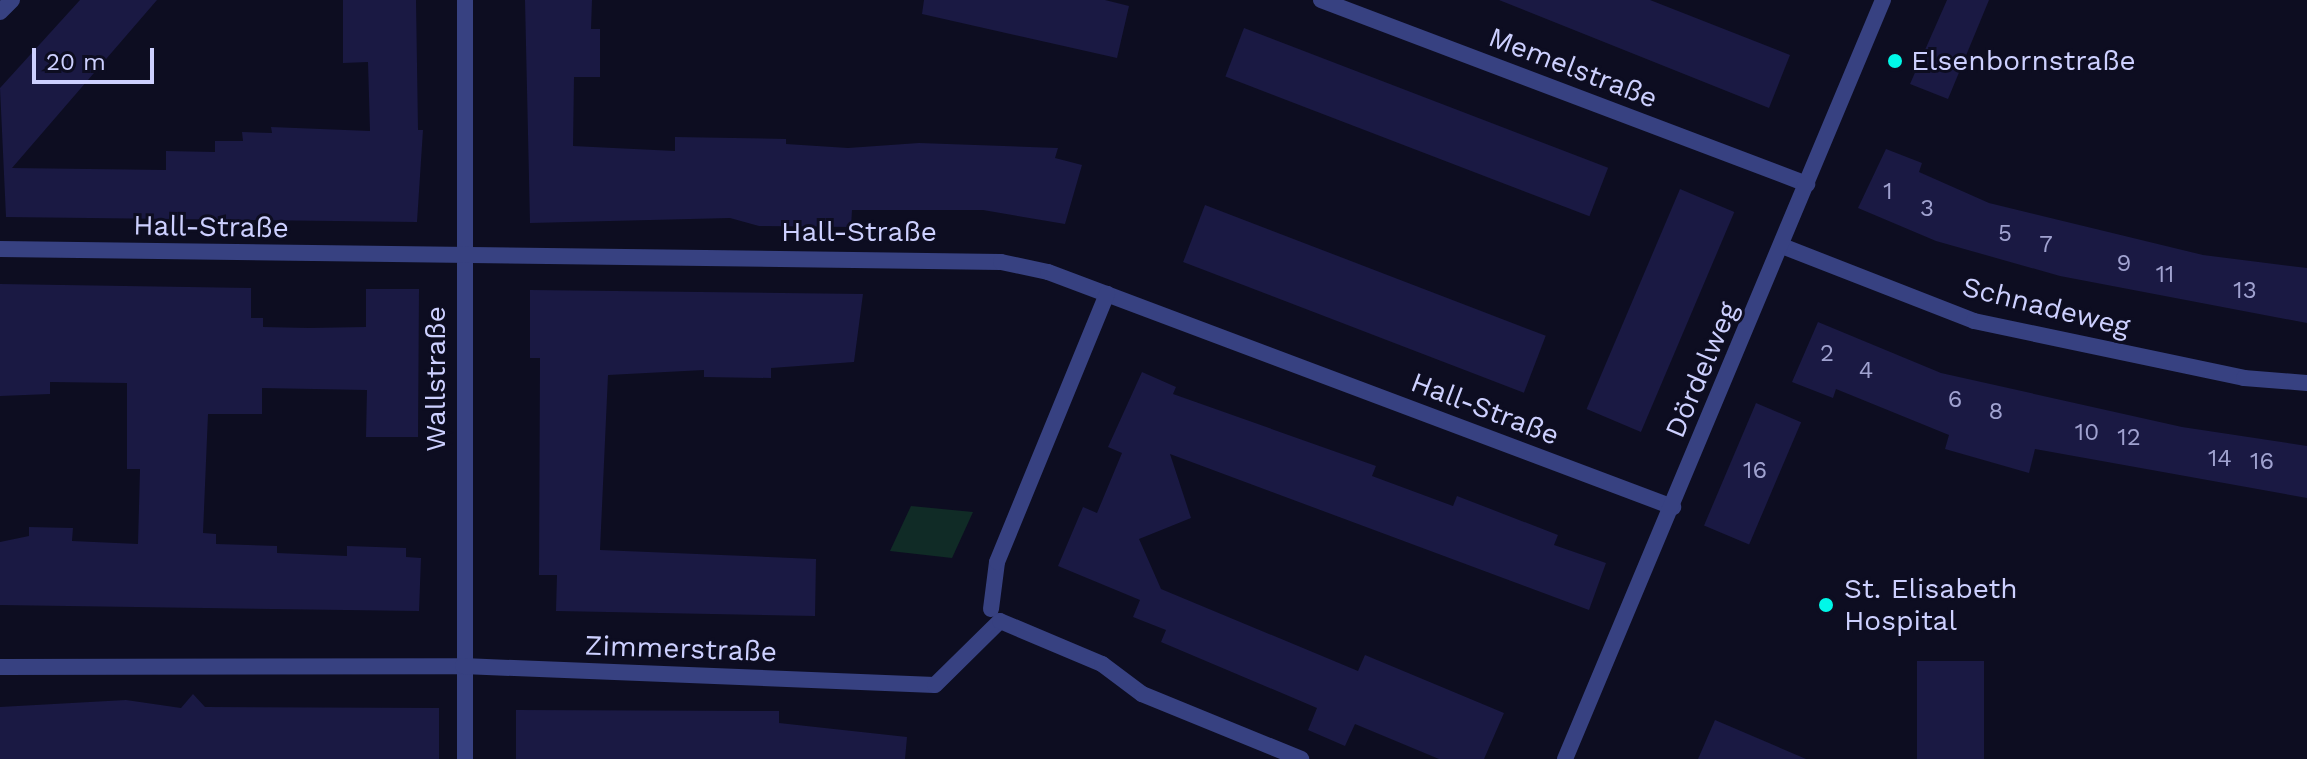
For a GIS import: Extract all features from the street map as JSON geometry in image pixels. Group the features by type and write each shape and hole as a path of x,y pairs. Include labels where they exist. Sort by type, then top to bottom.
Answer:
{"street":[{"path":"0,12 12,0"},
{"name":"Wallstraße","path":"465,0 465,759"},
{"name":"Memelstraße","path":"1321,0 1807,184"},
{"name":"Dördelweg","path":"1565,759 1883,0"},
{"name":"Schnadeweg","path":"1782,246 1974,321 2244,378 2307,383"},
{"name":"Hall-Straße","path":"0,249 463,257 954,258 1048,272 1673,507"},
{"path":"991,609 997,562 1107,294"},
{"name":"Zimmerstraße","path":"0,667 463,666 935,685 1000,621 1102,664 1142,694 1301,759"}],"green space":[{"path":"911,506 973,512 952,558 890,551"}],"building":[{"path":"80,0 157,0 12,168 166,170 166,151 215,152 215,141 243,141 242,132 272,133 271,127 370,131 368,62 343,63 343,0 416,0 418,130 423,130 417,222 6,217 0,88"},
{"path":"525,0 592,0 591,29 600,29 600,77 574,77 573,146 675,151 675,137 786,139 786,144 848,148 919,143 1058,148 1055,158 1082,165 1065,224 983,210 852,210 851,227 759,226 730,218 530,223"},
{"path":"924,0 1105,0 1129,6 1117,58 922,14"},
{"path":"1499,0 1650,0 1790,55 1769,108"},
{"path":"1947,0 1989,0 1948,99 1910,84"},
{"path":"1244,28 1608,168 1589,216 1225,77"},
{"path":"1886,149 1922,163 1919,172 1989,203 2203,255 2307,268 2307,323 2060,276 1936,241 1858,208"},
{"path":"1680,189 1734,212 1641,432 1587,409"},
{"path":"1205,205 1546,336 1524,393 1183,262"},
{"path":"0,284 251,288 251,318 263,318 263,327 309,328 366,327 366,289 419,289 418,437 366,437 367,390 262,388 262,414 208,414 203,533 216,534 216,544 277,546 277,553 347,556 347,546 406,548 406,557 421,558 419,611 0,605 0,542 29,536 29,527 73,528 72,541 138,544 140,469 127,469 127,383 50,382 50,394 0,396"},
{"path":"530,290 863,294 854,362 771,368 771,378 704,377 704,370 608,375 600,550 816,559 815,616 556,611 557,575 539,575 540,358 530,358"},
{"path":"1818,322 1941,373 2182,427 2307,446 2307,498 2035,449 2029,473 1945,449 1949,435 1836,389 1833,398 1792,382"},
{"path":"1142,372 1176,387 1173,394 1376,466 1372,476 1453,506 1457,496 1558,535 1554,545 1606,563 1589,610 1170,454 1191,518 1139,539 1161,589 1358,671 1365,655 1504,713 1484,759 1439,759 1355,724 1345,746 1308,730 1317,708 1161,642 1166,630 1133,617 1140,600 1058,566 1083,507 1097,513 1122,453 1108,447"},
{"path":"1756,403 1801,422 1749,545 1704,525"},
{"path":"1917,661 1984,661 1984,759 1917,759"},
{"path":"193,694 205,707 439,708 439,759 0,759 0,707 126,700 181,708"},
{"path":"516,710 779,711 779,723 907,737 905,759 516,759"},
{"path":"1715,720 1806,759 1698,759"}],"place":[{"name":"Elsenbornstraße","path":"1895,61"},
{"name":"St. Elisabeth Hospital","path":"1826,605"}]}
